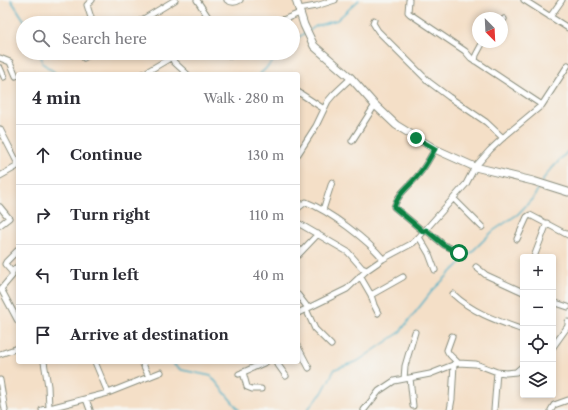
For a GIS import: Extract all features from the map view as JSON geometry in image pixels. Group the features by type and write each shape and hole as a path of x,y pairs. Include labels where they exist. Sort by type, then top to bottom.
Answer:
{"street":[{"path":"90,16 87,5 92,0"},
{"path":"149,16 175,0"},
{"path":"197,0 207,16"},
{"path":"227,0 235,2 240,0"},
{"path":"296,0 304,26 314,46 351,78 375,105 396,125 435,149 475,167 533,181 568,192"},
{"path":"290,16 300,11 335,0"},
{"path":"409,0 408,12 410,14 465,51 475,61 542,105"},
{"path":"524,0 568,28"},
{"path":"550,16 562,0"},
{"path":"374,20 373,23 378,31 422,76 449,97 486,122 502,138"},
{"path":"475,61 480,48"},
{"path":"0,58 10,62 16,76"},
{"path":"146,72 165,60"},
{"path":"174,60 185,72"},
{"path":"300,312 347,289 367,270 383,259 413,243 454,199 466,184 475,167 502,138 542,105 568,65"},
{"path":"0,68 4,77"},
{"path":"300,151 334,94 351,78"},
{"path":"300,93 324,109"},
{"path":"352,140 375,105"},
{"path":"0,129 16,160"},
{"path":"435,149 425,167 408,185 394,207 444,245 455,250 463,257"},
{"path":"0,176 16,167"},
{"path":"322,210 332,182"},
{"path":"454,199 482,228"},
{"path":"300,206 306,202 322,210 359,235 383,259"},
{"path":"0,207 10,218 0,225"},
{"path":"517,239 527,216 530,215 568,234"},
{"path":"535,254 547,223"},
{"path":"300,224 348,252 362,268 367,270"},
{"path":"300,253 318,234"},
{"path":"419,237 429,254 435,270"},
{"path":"12,272 5,264 16,252"},
{"path":"476,267 486,275 520,291"},
{"path":"16,268 12,272 12,276 1,289 16,317"},
{"path":"360,276 372,296 378,313"},
{"path":"372,296 403,278"},
{"path":"453,294 464,304 477,312 520,329"},
{"path":"300,298 307,309 315,329 331,345"},
{"path":"556,303 568,307"},
{"path":"556,342 568,326 568,322"},
{"path":"413,406 405,366 415,332"},
{"path":"450,410 456,363 454,358 447,350 452,336"},
{"path":"0,354 16,349"},
{"path":"300,351 309,368"},
{"path":"364,410 382,388 394,381 430,374 456,363 476,364 497,372 506,373 516,372 520,369"},
{"path":"44,364 48,386 49,408"},
{"path":"96,364 108,393"},
{"path":"143,364 149,377"},
{"path":"261,364 241,373 247,387 252,389 261,389"},
{"path":"277,364 286,376"},
{"path":"42,410 108,393 161,372"},
{"path":"494,410 497,372"},
{"path":"0,380 5,410"},
{"path":"86,399 90,410"},
{"path":"551,410 554,405 568,400"}],"waterway":[{"path":"11,0 21,16"},
{"path":"309,31 316,26 337,20 359,0"},
{"path":"300,36 305,33"},
{"path":"42,60 42,63 54,72"},
{"path":"262,72 275,60"},
{"path":"542,182 546,175 568,151"},
{"path":"307,410 322,393 335,369 358,361 399,333 432,291 493,231 518,214 534,197 540,185"},
{"path":"174,364 182,370 211,376 239,410"}],"route":[{"path":"416,138 435,149 425,167 400,195 394,204 394,207 424,232 426,230 444,245 459,253"}]}
